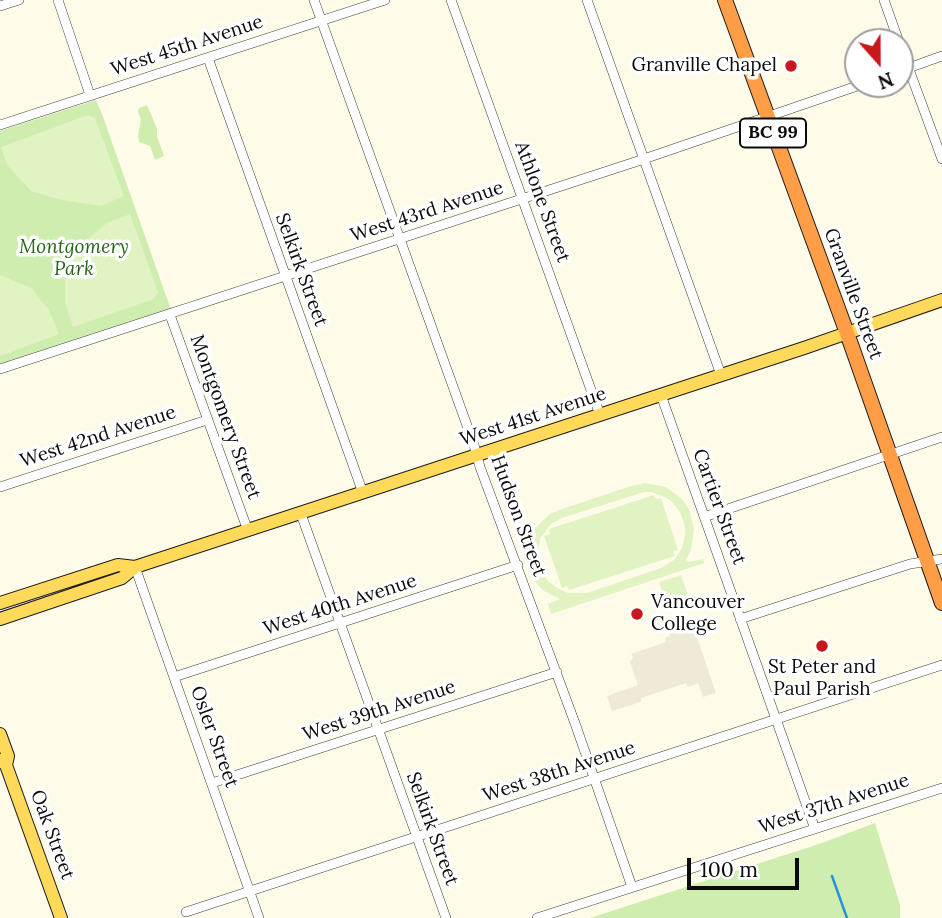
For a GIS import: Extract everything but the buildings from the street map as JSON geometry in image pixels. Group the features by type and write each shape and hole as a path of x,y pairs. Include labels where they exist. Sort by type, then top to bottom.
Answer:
{"highway":[{"name":"Granville Street","path":"725,0 890,455 935,560 942,603"}],"main road":[{"name":"West 41st Avenue","path":"0,619 122,578 135,567 721,376 942,300"},
{"name":"West 41st Avenue","path":"0,603 118,565 135,567"},
{"name":"Oak Street","path":"0,734 8,756 3,762 61,918"}],"street":[{"path":"0,6 19,0"},
{"path":"58,0 90,96"},
{"name":"Hudson Street","path":"314,0 557,671 632,887"},
{"name":"West 45th Avenue","path":"0,125 385,0"},
{"name":"Athlone Street","path":"451,0 600,415"},
{"path":"587,0 721,376"},
{"path":"884,0 894,28"},
{"path":"914,65 942,55"},
{"name":"Selkirk Street","path":"208,58 363,494"},
{"name":"West 43rd Avenue","path":"0,369 645,159 844,91"},
{"path":"914,93 942,159"},
{"name":"Montgomery Street","path":"170,315 248,531"},
{"name":"Cartier Street","path":"661,395 814,829"},
{"name":"West 42nd Avenue","path":"0,487 207,420"},
{"path":"704,517 942,437"},
{"name":"Selkirk Street","path":"301,514 446,918"},
{"path":"740,619 910,564 935,560"},
{"name":"West 40th Avenue","path":"174,677 518,565"},
{"name":"Osler Street","path":"135,567 260,918"},
{"name":"West 38th Avenue","path":"186,912 942,665"},
{"name":"West 39th Avenue","path":"212,783 557,671"},
{"name":"West 37th Avenue","path":"537,918 942,788"}],"green space":[{"name":"Montgomery Park","path":"96,100 171,310 0,365 0,131"},
{"path":"147,105 164,156 155,160 150,146 139,142 141,120 138,111"},
{"path":"88,115 95,118 124,196 101,206 62,200 31,191 7,165 1,147"},
{"path":"130,214 158,292 154,299 73,327 65,302 65,274 82,244 107,223"},
{"path":"0,275 31,288 49,310 59,334 0,356"},
{"path":"645,483 666,487 683,500 689,509 694,529 691,550 686,560 689,562 703,559 704,563 551,614 548,604 560,599 537,584 528,566 527,546 535,528 550,514 559,510","holes":["651,492 671,501 680,512 685,526 682,548 674,560 661,568 587,593 568,593 547,580 539,564 538,551 540,539 551,524 562,518"]},
{"path":"654,495 656,499 661,498 678,550 673,551 675,556 569,590 567,586 562,588 544,536 550,534 549,529"},
{"path":"681,575 689,598 667,606 659,582"},
{"path":"875,823 900,905 900,918 590,918 822,843"}],"shaded area":[{"path":"691,620 716,693 703,697 698,683 688,687 686,683 612,711 607,696 638,685 630,662 633,657 631,654 666,642 665,638 670,636 667,628"}],"waterway":[{"path":"832,876 847,918"}],"place":[{"name":"Granville Chapel","path":"791,66"},
{"name":"Vancouver College","path":"637,614"},
{"name":"St Peter and Paul Parish","path":"822,646"}]}
